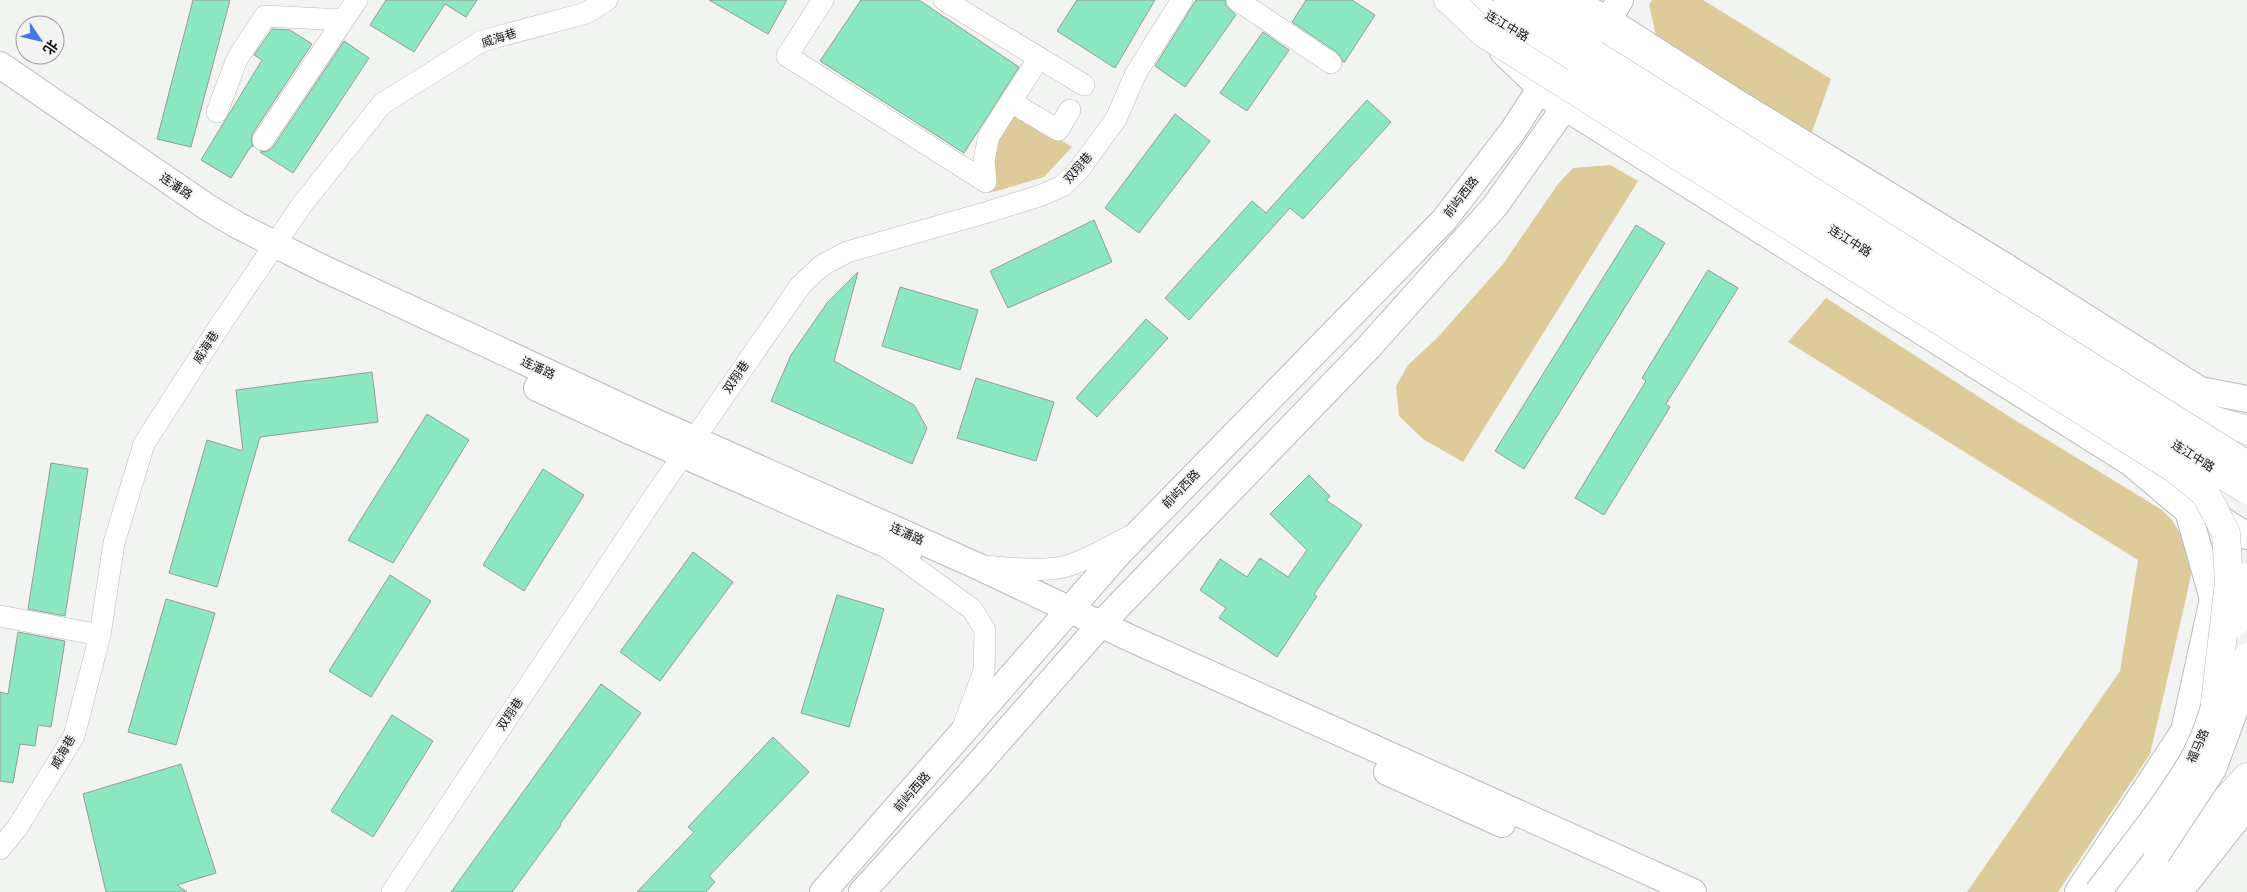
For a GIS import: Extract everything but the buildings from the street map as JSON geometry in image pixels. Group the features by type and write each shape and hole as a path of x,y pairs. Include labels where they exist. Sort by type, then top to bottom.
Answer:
{"highway":[{"name":"连江中路","path":"1449,0 1491,15 1588,63 2247,465"},
{"path":"1449,0 1485,34 2175,469 2206,494 2226,533 2229,582 2215,703"},
{"name":"连江中路","path":"1508,0 1588,63 2247,490"},
{"path":"1543,0 1577,7 2206,418 2247,430"},
{"path":"2240,648 2239,671 2247,682"},
{"path":"2151,892 2207,820 2247,777"}],"main road":[{"path":"1577,7 1614,10 1731,99 2003,265 2200,390 2247,424"},
{"path":"1485,34 1540,90 1565,107 2247,536"},
{"name":"连潘路","path":"0,65 270,252"},
{"name":"连潘路","path":"0,86 194,220 270,252 688,447 877,540 1066,616"},
{"name":"前屿西路","path":"824,892 1143,528 1444,220 1512,132 1540,90"},
{"path":"862,892 976,768 1095,630 1368,348 1495,206 1565,107"},
{"path":"2200,390 2247,400"},
{"name":"连潘路","path":"688,447 975,565 1066,616 1095,630"},
{"path":"2078,892 2184,731 2213,599 2188,510 2131,463"},
{"name":"福马路","path":"2128,892 2157,854 2213,769 2234,712 2240,648 2242,589 2247,576"},
{"path":"1095,630 1652,892"},
{"path":"1095,630 1694,892"},
{"name":"福马路","path":"2098,892 2155,816 2193,759 2215,703 2240,648"},
{"path":"2177,741 2247,724"},
{"path":"2178,892 2247,806"}],"street":[{"path":"263,140 357,0"},
{"name":"威海巷","path":"0,848 17,828 74,736 100,635 114,543 144,444 301,206 382,104 482,41 586,13 607,0"},
{"path":"823,0 787,56 986,182 984,160 989,136 1039,58"},
{"path":"944,0 1084,86"},
{"name":"双翔巷","path":"392,892 688,447 788,301 807,279 828,261 860,248 1042,195 1071,180 1116,119 1136,73 1182,0"},
{"path":"1237,0 1332,63"},
{"path":"217,112 238,59 265,16 343,20"},
{"path":"1011,102 1058,130 1070,110"},
{"path":"975,565 1022,570 1068,566 1103,551 1143,528"},
{"path":"877,540 972,609 985,630 984,671 958,740"},
{"path":"0,616 100,635"}],"shaded area":[{"path":"1652,0 1703,0 1831,79 1809,140 1657,40 1649,5"},
{"path":"1015,111 1072,147 1044,177 993,192 994,138"},
{"path":"1610,165 1638,181 1463,462 1423,439 1399,416 1396,386 1408,365 1437,338 1503,264 1558,184 1573,168"},
{"path":"1826,298 2013,419 2162,510 2172,520 2187,545 2191,558 2191,574 2150,754 2058,892 1967,892 2120,671 2138,560 1788,342"}]}
